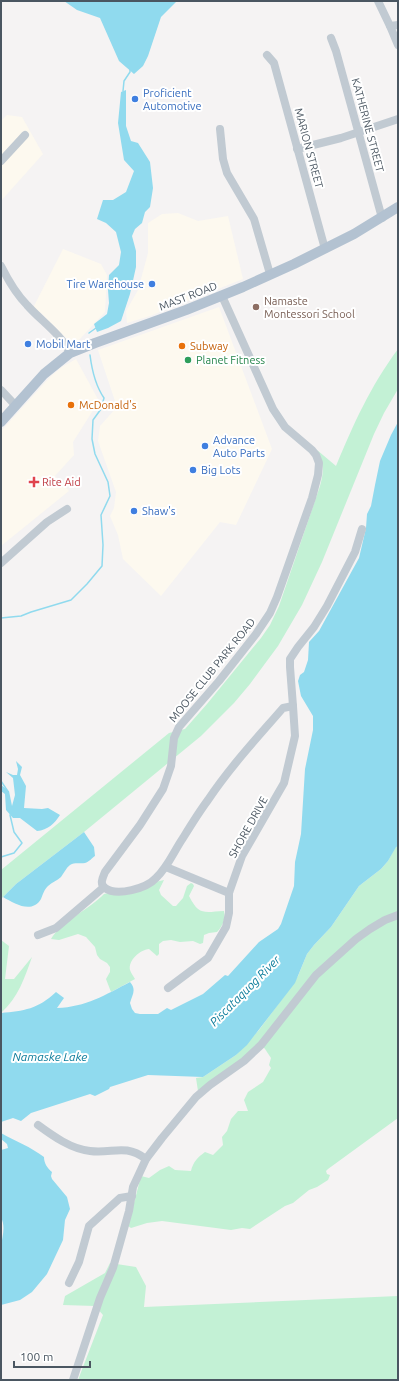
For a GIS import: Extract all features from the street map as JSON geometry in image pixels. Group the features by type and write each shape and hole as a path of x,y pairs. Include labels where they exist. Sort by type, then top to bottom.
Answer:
{"main road":[{"name":"MAST ROAD","path":"1,422 44,374 70,353 222,296 325,249 382,218 398,207"}],"street":[{"path":"378,1 394,26 398,45"},
{"name":"KATHERINE STREET","path":"331,38 336,51 382,218"},
{"name":"MARION STREET","path":"267,55 274,63 325,249"},
{"path":"297,149 398,119"},
{"path":"220,129 223,159 227,174 254,219 270,274"},
{"path":"1,160 25,135"},
{"path":"1,266 21,299 64,342 70,353"},
{"name":"MOOSE CLUB PARK ROAD","path":"104,887 102,880 105,872 140,825 163,789 171,766 174,738 179,727 253,638 270,613 312,498 318,475 316,455 285,427 273,409 222,296"},
{"path":"1,390 16,406"},
{"path":"1,563 47,522 67,509"},
{"path":"38,934 56,928 104,887 115,891 137,888 153,881 166,867 182,838 223,778 283,708 293,706 290,659 314,627 327,606 355,552 362,529"},
{"name":"SHORE DRIVE","path":"168,988 204,962 212,953 222,935 227,922 230,904 229,893 247,846 279,794 284,783 295,736 293,706"},
{"path":"166,867 229,893"},
{"path":"73,1380 100,1298 113,1268 133,1187 146,1159 196,1097 244,1061 261,1045 316,975 370,928 398,915"},
{"path":"38,1125 57,1138 84,1150 126,1150 132,1151 146,1159"},
{"path":"69,1283 79,1262 89,1226 120,1198 132,1196"}],"shaded area":[{"path":"7,115 22,117 43,154 1,201 1,121"},
{"path":"178,213 198,221 228,216 243,279 150,316 127,323 126,311 138,290 148,253 148,223 162,214"},
{"path":"63,249 101,264 107,275 105,312 75,343 69,341 41,313 33,308"},
{"path":"219,307 272,449 236,525 220,522 161,596 123,559 118,535 110,516 114,508 116,492 98,441 100,426 117,407 98,350"},
{"path":"76,359 99,401 73,442 74,455 55,476 69,491 1,546 1,431 51,376 62,367"}],"green space":[{"path":"398,349 398,389 374,434 322,562 302,605 278,646 234,703 201,736 84,832 16,884 1,899 1,870 169,733 185,729 261,638 270,625 279,606 320,486 323,468 317,450 336,466 363,406 379,377"},
{"path":"396,846 398,846 398,1118 328,1169 326,1171 327,1174 330,1175 328,1180 309,1190 293,1203 285,1206 250,1229 242,1228 231,1230 162,1221 147,1223 131,1228 128,1226 141,1176 149,1178 160,1170 169,1166 175,1170 191,1171 194,1162 202,1154 205,1152 213,1155 223,1145 222,1137 227,1131 231,1119 238,1111 248,1111 244,1100 248,1092 263,1082 271,1068 269,1065 271,1058 260,1043 251,1053 198,1091 196,1078 203,1077 236,1055 259,1030 298,976 307,954 331,927 359,886 381,869 388,861"},
{"path":"164,880 159,890 161,895 173,906 176,906 183,898 187,886 191,883 194,886 189,896 196,907 199,910 207,912 224,911 224,920 222,925 217,932 204,935 203,943 200,944 193,941 180,942 171,940 163,941 159,944 159,954 157,956 149,949 142,951 135,956 130,966 130,971 135,979 111,992 106,979 110,972 110,967 107,963 100,959 97,955 95,947 86,937 78,934 59,940 51,939 61,927 104,894"},
{"path":"1,940 9,946 5,979 14,979 32,957 24,980 12,1001 1,1013"},
{"path":"110,1263 136,1267 146,1286 144,1307 398,1296 398,1380 78,1380 103,1315 95,1306 63,1305 65,1296 105,1273"}],"water":[{"path":"64,1 177,1 161,17 148,56 143,66 134,74 119,61 100,18 77,10"},
{"path":"126,90 126,126 131,141 138,143 150,162 153,188 150,207 145,212 142,223 135,229 132,236 136,251 136,267 130,294 121,321 97,332 94,324 107,314 109,303 109,275 119,265 121,252 116,232 106,223 97,219 103,200 113,200 126,192 134,171 124,160 118,123 121,92"},
{"name":"Namaske Lake","path":"398,422 398,846 381,869 359,886 331,927 307,954 295,983 247,1045 236,1055 203,1077 148,1075 110,1087 109,1089 95,1096 90,1094 31,1113 21,1121 13,1118 1,1122 1,1013 24,1010 37,1006 56,992 64,998 57,1008 86,1003 130,982 134,990 130,1003 135,1013 158,1014 167,1008 171,1010 203,994 225,975 228,976 259,942 278,929 281,924 294,886 295,862 301,834 305,769 313,730 313,716 301,696 298,681 300,675 304,672 308,660 309,642 319,631 359,558 366,528 367,514 371,506 380,461"},
{"path":"16,761 22,767 20,775 26,786 24,808 48,808 60,815 48,828 37,831 20,818 13,818 6,810 5,794 1,791 1,785 9,791 12,806 15,795 13,778 6,772 17,775 18,769"},
{"path":"84,832 94,847 95,856 89,861 70,865 58,880 47,888 37,904 28,907 18,905 3,897 16,884"},
{"path":"1,1133 44,1157 46,1165 52,1172 52,1179 67,1197 70,1209 65,1220 63,1240 47,1274 32,1292 20,1300 1,1305 1,1248 3,1228 1,1217 1,1150 8,1148 7,1144 1,1139"}],"waterway":[{"path":"123,91 124,81 130,70"},
{"path":"89,333 96,328"},
{"path":"1,618 21,616 71,600 102,566 103,545 101,515 110,496 108,482 95,454 92,439 93,420 101,409 104,398 94,378 90,355"},
{"path":"1,781 7,790"},
{"path":"1,857 14,853 22,843 14,832 10,815"}],"place":[{"name":"Proficient Automotive","path":"135,99"},
{"name":"Tire Warehouse","path":"152,284"},
{"name":"Namaste Montessori School","path":"256,307"},
{"name":"Mobil Mart","path":"28,344"},
{"name":"Subway","path":"182,346"},
{"name":"Planet Fitness","path":"188,360"},
{"name":"McDonald's","path":"71,405"},
{"name":"Advance Auto Parts","path":"205,446"},
{"name":"Big Lots","path":"193,470"},
{"name":"Rite Aid","path":"34,482"},
{"name":"Shaw's","path":"134,511"}],"water label":[{"name":"Piscataquog River","path":"245,991"}]}
